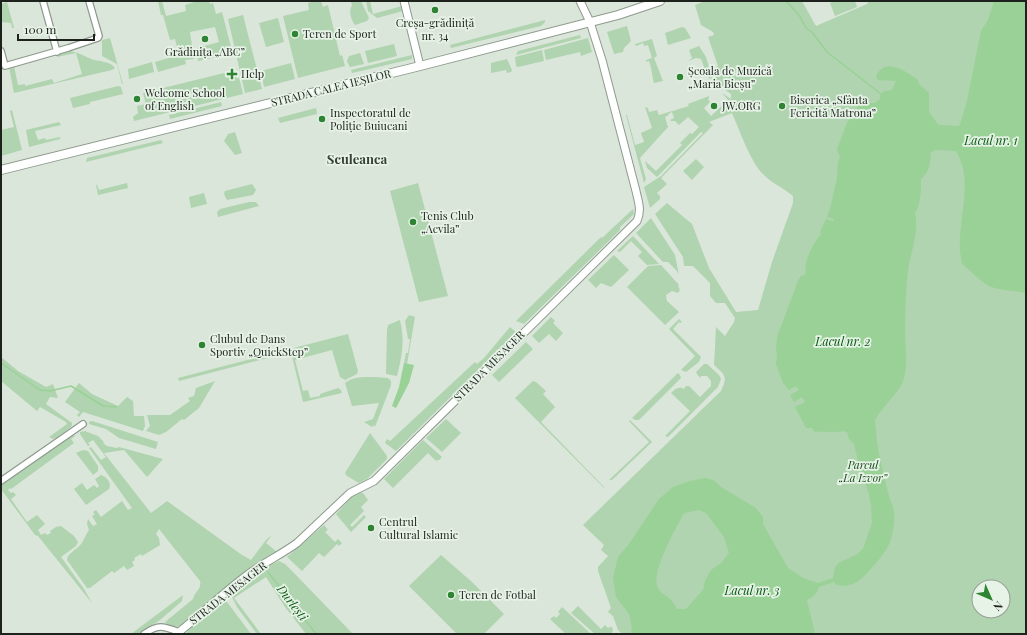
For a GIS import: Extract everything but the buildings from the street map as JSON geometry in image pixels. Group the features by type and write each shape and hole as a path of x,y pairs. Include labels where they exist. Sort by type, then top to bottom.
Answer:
{"main road":[{"name":"STRADA CALEA IEȘILOR","path":"1,170 420,66 618,15 660,1"}],"street":[{"path":"43,1 57,52"},
{"path":"1,51 5,66 57,52 98,38 89,1"},
{"path":"404,1 420,66"},
{"name":"STRADA MESAGER","path":"179,633 244,578 297,543 350,493 374,481 449,405 637,221 640,215 640,208 636,191 600,54 590,22 580,1"},
{"path":"1,481 83,424"},
{"path":"144,634 149,630 160,626 179,633"}],"green space":[{"path":"158,1 162,1 166,16 186,11 185,5 197,1 209,1 210,4 213,3 216,14 222,12 231,47 219,50 220,56 198,61 197,48 219,42 215,27 190,32 194,59 185,60 186,64 158,72 155,62 179,55 175,39 170,40 163,15 161,15"},
{"path":"321,1 323,7 328,5 340,56 342,55 345,66 298,78 283,16 309,10 308,3"},
{"path":"351,1 361,1 369,18 367,21 355,25 350,14 350,9 352,6"},
{"path":"366,1 370,1 373,14 402,6 403,11 377,18 368,11"},
{"name":"Parcul „La Izvor”","path":"705,1 802,1 816,26 867,4 869,1 1026,1 1026,634 622,634 618,630 613,616 608,612 611,608 598,571 598,567 608,556 601,550 604,545 583,525 721,391 725,379 721,371 714,365 716,327 725,336 735,318 725,303 716,303 710,296 710,283 693,266 684,266 683,257 655,214 667,203 692,224 709,268 736,312 758,310 772,262 793,203 793,196 768,179 755,164 746,147 732,113 709,122 713,125 661,178 667,184 657,193 660,196 660,199 650,208 644,187 661,176 703,133 701,132 657,177 647,168 645,161 656,171 682,145 680,143 690,133 692,134 699,127 688,117 679,125 675,121 670,120 674,118 672,112 668,114 669,115 665,117 668,127 640,158 646,179 644,183 626,115 635,145 644,142 641,133 652,128 645,107 648,108 649,112 657,110 659,115 689,106 688,104 709,96 708,99 710,102 704,108 711,116 728,100 722,93 731,99 731,94 717,84 714,68 718,66 708,37 714,35 713,32 701,25 695,5"},
{"path":"835,1 855,1 857,7 835,16 830,3"},
{"path":"7,2 14,28 12,28 11,23 1,22 1,4"},
{"path":"243,15 262,89 245,93 228,19"},
{"path":"278,18 284,42 266,47 259,23"},
{"path":"545,20 541,26 451,48 450,45"},
{"path":"627,26 631,41 624,48 623,52 614,54 607,32"},
{"path":"682,27 685,28 691,38 668,45 665,33"},
{"path":"580,35 581,38 516,55 518,51"},
{"path":"110,38 123,84 117,64 102,56 102,40"},
{"path":"588,38 592,52 581,56 580,52 546,60 544,50"},
{"path":"652,39 657,56 654,58 663,81 654,83 649,61 647,62 646,60 652,58 648,45 644,46 643,43 636,46 635,44"},
{"path":"394,44 397,56 368,63 365,51"},
{"path":"699,46 706,57 712,78 710,79 701,59 696,58 688,61 692,58 689,50"},
{"path":"542,50 544,61 518,67 516,66 515,57"},
{"path":"69,51 79,53 94,60 103,61 115,68 112,70 14,93 9,67 14,66 18,85 25,84 25,86 52,79 54,83 82,74 76,53 57,57 56,54"},
{"path":"360,53 364,64 350,67 347,61 349,56"},
{"path":"412,55 412,59 352,73 351,70"},
{"path":"507,59 512,70 511,72 507,73 506,70 491,73 491,63"},
{"path":"152,62 154,72 129,79 128,69"},
{"path":"291,63 295,79 264,87 261,71"},
{"path":"224,73 226,78 236,77 237,79 239,77 243,94 134,121 133,117 138,113 137,106 146,104 143,93"},
{"path":"118,86 121,87 123,94 73,108 70,98"},
{"path":"221,102 222,106 170,119 169,115"},
{"path":"316,108 317,114 280,123 278,118"},
{"path":"12,110 22,150 1,156 1,130 14,127 10,111"},
{"path":"59,122 61,125 35,131 38,140 60,137 60,139 29,147 26,130"},
{"path":"235,132 242,153 235,155 224,141 228,134"},
{"path":"161,140 163,143 86,162 87,158"},
{"path":"696,159 704,167 692,180 683,171"},
{"path":"127,183 128,188 98,195 96,185 99,190"},
{"name":"Tenis Club „Acvila”","path":"418,183 448,296 419,302 390,191"},
{"path":"252,184 256,190 253,195 227,200 224,194 225,191"},
{"path":"204,193 207,204 191,208 189,197"},
{"path":"249,202 256,202 259,206 218,217 217,212 220,209"},
{"path":"633,209 634,214 620,227 620,230 524,324 516,321 601,237 602,238"},
{"path":"651,218 675,255 679,275 668,262 663,262 636,233"},
{"path":"633,236 659,264 647,265 638,256 642,252 631,241 620,252 617,251"},
{"path":"614,255 629,270 611,287 601,283 596,288 588,280"},
{"path":"661,265 679,285 680,290 678,293 672,291 666,295 667,301 679,312 665,325 627,287 648,266"},
{"path":"409,315 415,317 407,364 404,363 406,353 408,353 410,339 408,339 405,321"},
{"path":"551,317 555,321 553,323 563,333 556,341 549,334 539,343 532,336"},
{"path":"679,319 682,322 679,322 673,329 701,357 699,362 686,372 681,370 695,356 669,329"},
{"path":"400,320 402,348 397,376 386,374 387,330 388,325"},
{"path":"510,327 516,332 396,451 385,443 387,439 390,441 475,362 477,364 484,358"},
{"path":"348,334 358,371 357,374 345,380 340,377 332,350 295,360 303,391 308,390 310,398 320,396 320,394 338,388 342,393 303,402 291,352 179,381 178,378"},
{"path":"526,342 533,349 499,382 492,375"},
{"path":"1,357 18,371 46,387 53,384 58,398 50,397 46,404 72,423 71,427 56,438 53,439 49,437 67,424 66,422 40,407 37,411 1,381"},
{"path":"704,364 707,364 719,375 721,379 718,387 668,437 665,436 690,411 671,393 677,388 684,389 686,386 689,386 700,397 711,386 711,381 707,376 701,376 700,378 696,372"},
{"path":"678,373 681,378 639,420 632,418"},
{"path":"356,378 388,378 391,381 391,385 375,427 374,425 372,427 364,422 373,419 379,403 352,406 345,383"},
{"path":"215,381 199,408 184,420 182,419 166,432 159,435 146,431 150,426 147,415 170,415 190,401 188,398 194,396 196,388"},
{"path":"533,381 546,391 543,394 555,407 541,422 605,489 515,398"},
{"path":"79,383 92,394 118,406 127,397 133,401 134,416 144,416 145,426 143,431 83,412 79,417 77,415 80,412 65,402"},
{"path":"446,419 461,433 442,452 426,438"},
{"path":"630,420 652,442 612,480 609,480 649,442 629,421"},
{"path":"92,421 158,442 156,449 119,438 106,429 89,424 89,422"},
{"path":"85,431 98,436 107,446 119,447 163,459 147,477 124,450 104,453 151,513 167,501 251,560 266,540 272,535 266,543 277,552 224,589 182,626 168,625 165,622 193,599 200,586 200,581 159,529 156,534 159,538 160,545 142,556 141,554 134,558 135,560 132,562 134,566 127,570 124,566 114,573 112,571 90,588 87,588 67,558 70,553 81,544 89,530 87,524 88,519 93,526 97,524 92,516 95,514 93,512 96,510 101,517 122,501 128,510 132,508 89,448 91,447 101,460 106,457 93,440 88,443 90,445 88,446 80,434 80,432"},
{"path":"370,433 387,456 387,459 367,479 359,483 347,476 345,473"},
{"path":"73,435 75,436 71,439 74,443 8,490 16,495 11,499 27,522 37,515 45,524 38,530 41,535 45,533 47,535 56,527 61,526 74,536 78,542 76,546 61,557 92,603 38,536 35,535 1,489 1,484"},
{"path":"423,440 442,457 436,461 428,453 393,488 384,479"},
{"path":"83,450 88,451 98,466 98,471 93,475 76,453"},
{"path":"101,475 108,480 110,485 109,489 86,505 74,489 82,483 87,490 94,485 97,488 99,486 95,479"},
{"path":"363,493 368,500 361,507 364,511 350,525 352,527 364,515 366,517 351,532 336,514 354,494"},
{"path":"324,525 328,530 325,532 335,542 338,539 342,543 339,546 337,544 324,557 319,553 302,571 287,557"},
{"name":"Teren de Fotbal","path":"441,555 472,582 504,614 484,634 457,634 409,586"},
{"path":"279,561 285,564 353,634 306,634 285,607 266,577 234,598 261,634 257,634 237,607 232,597 233,592 263,567"},
{"path":"183,595 182,601 160,620 138,634 131,634"},
{"path":"224,598 251,634 186,634 190,628"},
{"path":"578,606 601,629 605,625 608,628 612,627 613,631 611,634 595,634 571,613"},
{"path":"562,607 591,634 566,634 550,619 554,616 556,618 560,614 558,612"}],"water":[{"path":"994,1 1026,1 1026,293 998,289 989,286 962,264 960,245 965,184 961,162 956,151 936,150 931,152 928,170 921,179 920,201 915,213 916,227 908,270 905,315 906,364 904,378 902,384 875,421 880,461 894,512 891,539 883,555 859,580 844,586 835,584 834,582 819,587 817,592 807,600 815,634 631,634 632,628 629,614 616,597 613,578 618,557 629,544 659,499 673,487 690,481 706,478 715,481 721,487 756,508 763,517 763,524 788,568 803,578 818,583 833,578 835,567 840,562 856,555 863,549 872,523 871,505 854,444 849,439 847,432 815,432 812,428 806,428 795,407 805,402 802,397 794,402 790,395 799,390 796,386 789,390 783,383 776,364 777,337 798,281 801,276 806,274 805,269 809,253 821,234 820,232 826,219 833,221 834,219 827,217 837,178 838,162 840,157 837,149 847,123 860,104 860,97 865,96 869,103 875,103 880,99 880,95 884,91 892,90 896,81 878,80 876,77 880,70 884,67 896,67 918,80 919,84 929,93 929,112 939,125 958,126 960,124 967,101 981,31 988,20","holes":["699,510 706,513 724,537 729,553 721,563 711,570 705,581 703,590 686,609 677,609 673,602 661,592 657,586 656,579 661,560 684,513"]},
{"path":"404,363 414,365 409,383 396,408 392,406 399,387"}],"waterway":[{"path":"788,1 787,2 799,15 806,28 812,32 827,52 881,94"},
{"name":"Durlești","path":"1,363 40,390 50,391 71,386 103,406 117,407"},
{"name":"Durlești","path":"268,572 316,634"}],"place":[{"name":"Creșa-grădiniță nr. 34","path":"435,10"},
{"name":"Teren de Sport","path":"295,34"},
{"name":"Grădinița „ABC”","path":"205,39"},
{"name":"Help","path":"232,74"},
{"name":"Școala de Muzică „Maria Bieșu”","path":"680,77"},
{"name":"Welcome School of English","path":"137,99"},
{"name":"JW.ORG","path":"714,106"},
{"name":"Biserica „Sfânta Fericită Matrona”","path":"782,106"},
{"name":"Inspectoratul de Poliție Buiucani","path":"322,119"},
{"name":"Tenis Club „Acvila”","path":"413,222"},
{"name":"Clubul de Dans Sportiv „QuickStep”","path":"202,345"},
{"name":"Centrul Cultural Islamic","path":"371,528"},
{"name":"Teren de Fotbal","path":"451,595"}],"district":[{"name":"Sculeanca","path":"357,159"}],"water label":[{"name":"Lacul nr. 1","path":"991,141"},
{"name":"Lacul nr. 2","path":"843,342"},
{"name":"Lacul nr. 3","path":"752,591"}]}
